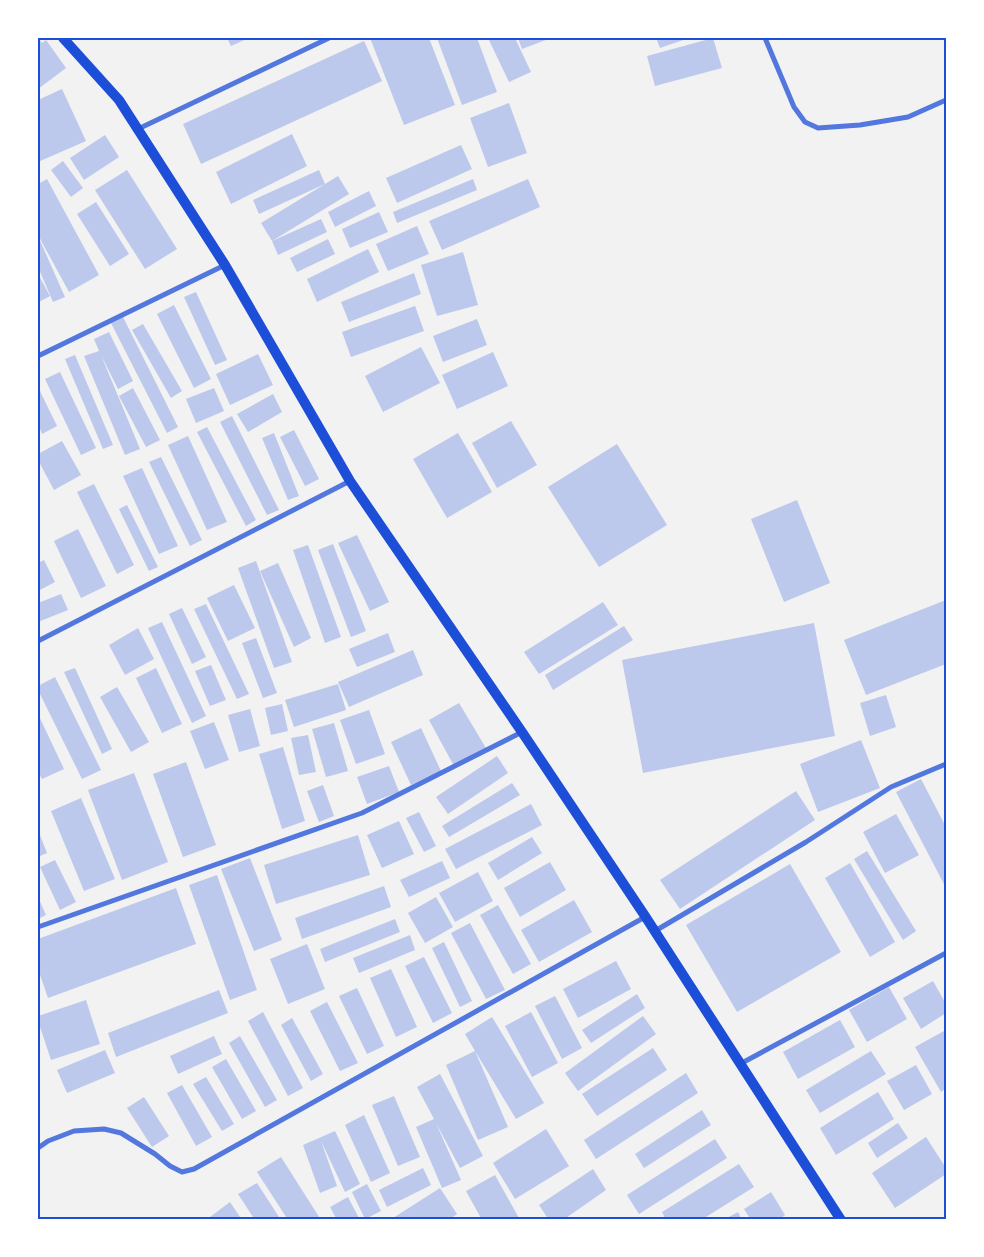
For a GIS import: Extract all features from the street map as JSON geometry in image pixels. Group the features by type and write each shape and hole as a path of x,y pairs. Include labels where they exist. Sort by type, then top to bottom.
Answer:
{"main road":[{"path":"63,38 119,100 225,265 350,481 522,732 655,931 841,1220"}],"street":[{"path":"138,129 329,38"},
{"path":"766,38 794,107 805,122 818,128 860,125 908,117 946,100"},
{"path":"38,356 225,265"},
{"path":"38,641 350,481"},
{"path":"38,927 362,813 522,732"},
{"path":"655,931 806,842 891,787 946,764"},
{"path":"38,1148 48,1141 74,1131 104,1129 121,1133 182,1172 194,1169 645,916"},
{"path":"740,1064 946,953"}],"building":[{"path":"38,38 42,43 46,40 66,68 38,89"},
{"path":"227,38 249,38 231,46"},
{"path":"370,38 429,38 455,105 404,125"},
{"path":"437,38 477,38 497,92 462,105"},
{"path":"488,38 515,38 531,72 509,82"},
{"path":"518,38 551,38 522,49"},
{"path":"656,38 689,38 660,48"},
{"path":"713,38 722,68 655,86 647,56"},
{"path":"364,41 382,81 201,164 183,124"},
{"path":"62,89 86,141 38,162 38,100"},
{"path":"509,103 527,153 488,167 470,118"},
{"path":"292,134 307,166 231,204 216,172"},
{"path":"105,135 119,157 84,180 70,158"},
{"path":"461,145 472,169 397,203 386,178"},
{"path":"63,161 83,188 71,197 51,170"},
{"path":"127,170 177,249 145,269 95,190"},
{"path":"319,170 325,184 259,214 253,200"},
{"path":"338,176 349,194 272,241 261,223"},
{"path":"47,179 99,275 69,292 38,235 38,184"},
{"path":"473,179 477,190 397,223 393,212"},
{"path":"528,179 540,207 442,250 429,221"},
{"path":"369,191 376,206 335,227 328,212"},
{"path":"96,202 129,254 110,266 77,214"},
{"path":"379,212 388,232 350,248 342,229"},
{"path":"321,219 327,232 278,255 272,241"},
{"path":"417,226 429,254 388,271 376,244"},
{"path":"38,236 65,297 53,302 38,267"},
{"path":"328,239 335,254 297,272 290,258"},
{"path":"368,249 379,272 317,302 307,279"},
{"path":"463,252 478,305 437,316 421,265"},
{"path":"414,273 421,294 349,322 341,302"},
{"path":"38,274 50,296 39,302 38,300"},
{"path":"196,292 227,360 215,365 184,297"},
{"path":"174,305 211,379 194,388 157,314"},
{"path":"415,306 424,331 351,357 342,332"},
{"path":"123,317 178,427 167,433 111,323"},
{"path":"477,319 487,345 443,362 433,336"},
{"path":"143,324 182,391 171,398 132,330"},
{"path":"109,332 133,381 118,389 101,355 140,449 125,455 84,356 99,351 94,339"},
{"path":"421,347 440,383 383,412 365,376"},
{"path":"493,352 508,386 457,409 442,375"},
{"path":"258,354 273,385 230,405 216,374"},
{"path":"75,355 113,445 103,449 65,359"},
{"path":"60,372 96,448 81,455 45,379"},
{"path":"38,387 57,426 42,434 38,424"},
{"path":"133,388 160,440 146,447 119,396"},
{"path":"214,388 224,411 196,423 186,399"},
{"path":"273,394 282,412 248,432 237,414"},
{"path":"232,416 279,510 267,515 220,422"},
{"path":"511,421 537,465 497,488 472,443"},
{"path":"207,427 256,520 246,526 197,432"},
{"path":"294,430 319,479 305,486 280,437"},
{"path":"274,433 299,496 288,500 262,438"},
{"path":"458,433 492,492 447,518 413,459"},
{"path":"188,436 227,522 207,530 168,445"},
{"path":"62,441 81,475 54,490 38,460 38,454"},
{"path":"617,444 667,525 599,567 548,487"},
{"path":"161,457 202,540 190,546 149,462"},
{"path":"142,468 178,546 159,554 123,476"},
{"path":"94,484 134,565 117,574 77,492"},
{"path":"797,500 830,583 784,602 751,519"},
{"path":"127,505 158,567 149,571 119,509"},
{"path":"78,529 106,586 81,598 54,541"},
{"path":"357,535 389,602 370,611 338,543"},
{"path":"333,544 366,631 351,637 318,550"},
{"path":"308,545 341,637 325,643 293,550"},
{"path":"44,560 55,582 38,591 38,563"},
{"path":"256,561 292,662 274,668 238,568"},
{"path":"278,563 311,638 294,647 260,571"},
{"path":"234,585 255,628 228,641 207,598"},
{"path":"61,594 68,610 38,622 38,603"},
{"path":"946,600 946,664 866,695 844,640"},
{"path":"603,602 618,625 539,674 524,652"},
{"path":"206,604 249,694 237,699 194,609"},
{"path":"182,608 206,657 192,664 169,614"},
{"path":"162,622 206,716 192,723 148,628"},
{"path":"814,623 835,736 643,773 622,660"},
{"path":"624,626 633,640 553,690 545,675"},
{"path":"138,628 154,659 125,675 109,645"},
{"path":"388,633 395,652 357,667 349,649"},
{"path":"256,638 277,693 263,698 242,643"},
{"path":"413,650 423,675 349,707 338,682"},
{"path":"211,665 226,700 210,706 195,671"},
{"path":"75,668 112,749 102,754 64,672"},
{"path":"156,668 182,724 162,733 136,678"},
{"path":"55,677 101,770 82,779 38,690 38,686"},
{"path":"338,684 346,710 294,727 285,700"},
{"path":"117,687 149,742 131,752 100,697"},
{"path":"886,695 896,727 870,736 860,703"},
{"path":"459,703 486,748 454,766 429,720"},
{"path":"282,704 288,731 271,735 265,708"},
{"path":"250,709 260,746 239,752 228,715"},
{"path":"369,710 385,754 356,764 340,720"},
{"path":"38,714 64,769 42,779 38,771"},
{"path":"214,722 229,760 205,769 190,731"},
{"path":"334,723 348,771 326,777 312,729"},
{"path":"421,728 441,771 411,785 391,742"},
{"path":"308,735 316,772 299,775 291,738"},
{"path":"861,740 880,788 818,812 800,764"},
{"path":"283,747 305,821 282,829 259,754"},
{"path":"497,756 508,773 448,814 436,797"},
{"path":"186,762 216,845 183,857 153,774"},
{"path":"389,766 399,792 367,804 357,777"},
{"path":"134,773 168,862 122,880 88,790"},
{"path":"921,779 946,827 946,888 896,792"},
{"path":"512,783 520,795 449,837 442,826"},
{"path":"323,785 334,816 319,822 307,791"},
{"path":"796,791 815,820 680,909 660,880"},
{"path":"81,798 115,879 84,891 51,811"},
{"path":"531,804 542,825 456,869 445,849"},
{"path":"419,812 436,846 424,852 406,818"},
{"path":"896,814 919,855 885,873 863,832"},
{"path":"399,821 414,854 382,868 367,835"},
{"path":"38,830 47,853 38,857"},
{"path":"358,835 370,875 276,904 264,865"},
{"path":"532,837 542,853 498,880 488,863"},
{"path":"867,851 916,931 903,940 854,859"},
{"path":"250,858 282,940 254,951 221,869"},
{"path":"55,860 76,902 60,910 40,867"},
{"path":"442,861 450,878 409,897 400,880"},
{"path":"550,862 566,890 520,917 504,888"},
{"path":"850,863 895,942 870,957 825,878"},
{"path":"790,864 841,952 737,1012 686,925"},
{"path":"478,872 493,901 455,922 439,893"},
{"path":"217,875 257,990 230,1000 189,885"},
{"path":"384,886 391,907 302,939 295,918"},
{"path":"176,888 196,944 48,998 38,969 38,939"},
{"path":"38,897 46,915 38,919"},
{"path":"436,897 453,927 425,943 408,913"},
{"path":"574,900 592,932 539,962 521,930"},
{"path":"498,905 531,964 513,974 480,915"},
{"path":"395,919 400,932 325,962 320,949"},
{"path":"470,923 505,990 486,999 451,933"},
{"path":"410,935 415,950 359,973 353,958"},
{"path":"444,942 472,1001 460,1007 432,948"},
{"path":"307,944 325,989 288,1004 270,959"},
{"path":"424,957 452,1013 433,1023 405,966"},
{"path":"616,961 631,989 578,1018 563,989"},
{"path":"391,969 417,1027 396,1037 370,978"},
{"path":"933,981 946,1004 946,1013 921,1029 903,998"},
{"path":"889,987 907,1019 867,1042 849,1010"},
{"path":"357,988 384,1046 367,1054 339,996"},
{"path":"219,990 228,1013 116,1057 108,1033"},
{"path":"637,994 645,1008 591,1043 582,1030"},
{"path":"555,996 582,1048 562,1059 535,1006"},
{"path":"86,1000 100,1044 51,1060 38,1016"},
{"path":"327,1002 358,1063 340,1071 310,1011"},
{"path":"263,1012 303,1088 288,1096 248,1021"},
{"path":"531,1012 558,1063 532,1077 505,1026"},
{"path":"643,1016 656,1034 578,1091 565,1073"},
{"path":"492,1017 544,1103 516,1119 465,1034"},
{"path":"292,1018 323,1074 311,1081 281,1025"},
{"path":"840,1020 855,1047 798,1079 783,1052"},
{"path":"944,1031 946,1036 946,1088 941,1092 915,1047"},
{"path":"214,1036 222,1054 178,1074 170,1056"},
{"path":"240,1036 277,1100 265,1107 229,1043"},
{"path":"653,1048 667,1070 597,1116 582,1094"},
{"path":"105,1050 115,1073 67,1093 57,1070"},
{"path":"475,1051 508,1127 478,1140 446,1065"},
{"path":"871,1051 886,1074 820,1113 806,1090"},
{"path":"226,1059 256,1111 242,1119 212,1067"},
{"path":"916,1065 932,1094 904,1110 887,1081"},
{"path":"686,1073 698,1093 596,1159 584,1140"},
{"path":"440,1074 483,1156 460,1168 436,1123 461,1180 442,1188 416,1127 434,1119 417,1087"},
{"path":"206,1077 234,1124 222,1131 193,1084"},
{"path":"182,1085 212,1137 196,1146 167,1093"},
{"path":"878,1092 894,1119 836,1155 820,1128"},
{"path":"394,1096 420,1157 398,1166 372,1105"},
{"path":"144,1097 169,1136 152,1147 127,1108"},
{"path":"702,1110 711,1125 644,1168 635,1154"},
{"path":"364,1115 390,1173 371,1182 345,1125"},
{"path":"898,1123 908,1138 877,1158 868,1143"},
{"path":"546,1129 569,1166 515,1199 493,1163"},
{"path":"335,1131 360,1184 345,1192 321,1141 337,1186 320,1193 303,1145"},
{"path":"926,1137 946,1168 946,1174 895,1208 872,1173"},
{"path":"715,1139 727,1158 639,1214 627,1195"},
{"path":"281,1157 321,1220 288,1220 257,1172"},
{"path":"739,1164 754,1187 701,1220 666,1220 662,1212"},
{"path":"423,1168 431,1185 387,1207 379,1190"},
{"path":"593,1169 606,1190 563,1220 549,1220 539,1205"},
{"path":"495,1175 519,1218 516,1220 482,1220 466,1191"},
{"path":"257,1183 281,1220 255,1220 238,1194"},
{"path":"367,1184 381,1211 365,1219 352,1192"},
{"path":"440,1188 457,1214 449,1220 394,1220 393,1218"},
{"path":"771,1192 785,1215 779,1220 751,1220 744,1209"},
{"path":"348,1197 360,1220 337,1220 330,1207"},
{"path":"230,1202 242,1220 206,1220"},
{"path":"738,1212 742,1220 723,1220"}]}
